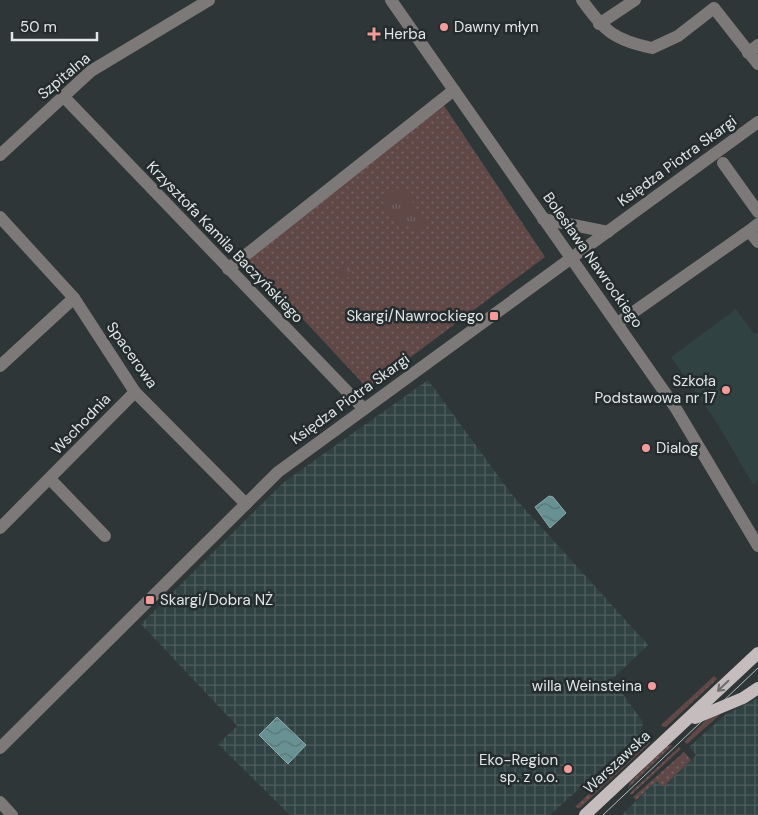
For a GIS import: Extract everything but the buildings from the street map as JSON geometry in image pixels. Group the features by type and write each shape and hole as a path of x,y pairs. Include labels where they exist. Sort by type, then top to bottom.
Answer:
{"main road":[{"name":"Warszawska","path":"585,815 758,653"},
{"name":"Warszawska","path":"672,733 699,716 743,698 758,688"}],"street":[{"name":"Szpitalna","path":"0,155 91,72 209,0"},
{"name":"Bolesława Nawrockiego","path":"391,0 675,407 758,546"},
{"path":"582,0 599,24 610,34 652,48 678,36 714,8 753,49 758,64"},
{"path":"599,24 634,0"},
{"path":"228,269 454,90"},
{"name":"Krzysztofa Kamila Baczyńskiego","path":"63,96 364,409"},
{"name":"Księdza Piotra Skargi","path":"0,748 278,472 758,122"},
{"path":"723,162 758,212"},
{"name":"Spacerowa","path":"0,217 74,298 135,392 246,504"},
{"path":"543,219 608,232"},
{"path":"618,324 754,227 758,242"},
{"path":"0,366 74,298"},
{"name":"Wschodnia","path":"0,528 135,392"},
{"path":"50,479 105,536"},
{"path":"0,802 12,815"}],"shaded area":[{"name":"Szkoła Podstawowa nr 17","path":"736,309 754,334 758,332 758,480 753,484 717,423 671,357"},
{"path":"428,380 513,496 648,645 612,679 643,722 641,733 550,815 290,815 218,744 237,726 141,624 284,482"},
{"path":"758,698 758,815 622,815 656,781 663,787 691,760 696,755 689,747 726,714"}],"green space":[{"path":"443,104 545,257 368,389 248,260"},
{"path":"401,186 427,222 415,231 409,222 401,227 381,200"},
{"path":"346,263 353,274 341,282 334,271"},
{"path":"714,676 717,679 666,727 661,725"},
{"path":"724,711 687,744 684,742 708,718"},
{"path":"647,738 650,743 580,808 575,807"},
{"path":"673,745 628,788 630,782 667,746"},
{"path":"679,747 681,749 631,795 630,793"},
{"path":"684,752 691,760 663,787 656,781 636,800 633,797"}],"water":[{"path":"549,496 553,497 566,513 550,528 535,507"},
{"path":"277,717 306,745 288,764 259,735"}],"tram line":[{"path":"603,815 758,668"}],"place":[{"name":"Dawny młyn","path":"444,27"},
{"name":"Herba","path":"374,34"},
{"name":"Skargi/Nawrockiego","path":"494,316"},
{"name":"Szkoła Podstawowa nr 17","path":"726,390"},
{"name":"Dialog","path":"646,448"},
{"name":"Skargi/Dobra NŻ","path":"150,600"},
{"name":"willa Weinsteina","path":"652,686"},
{"name":"Eko-Region sp. z o.o.","path":"568,769"}]}
